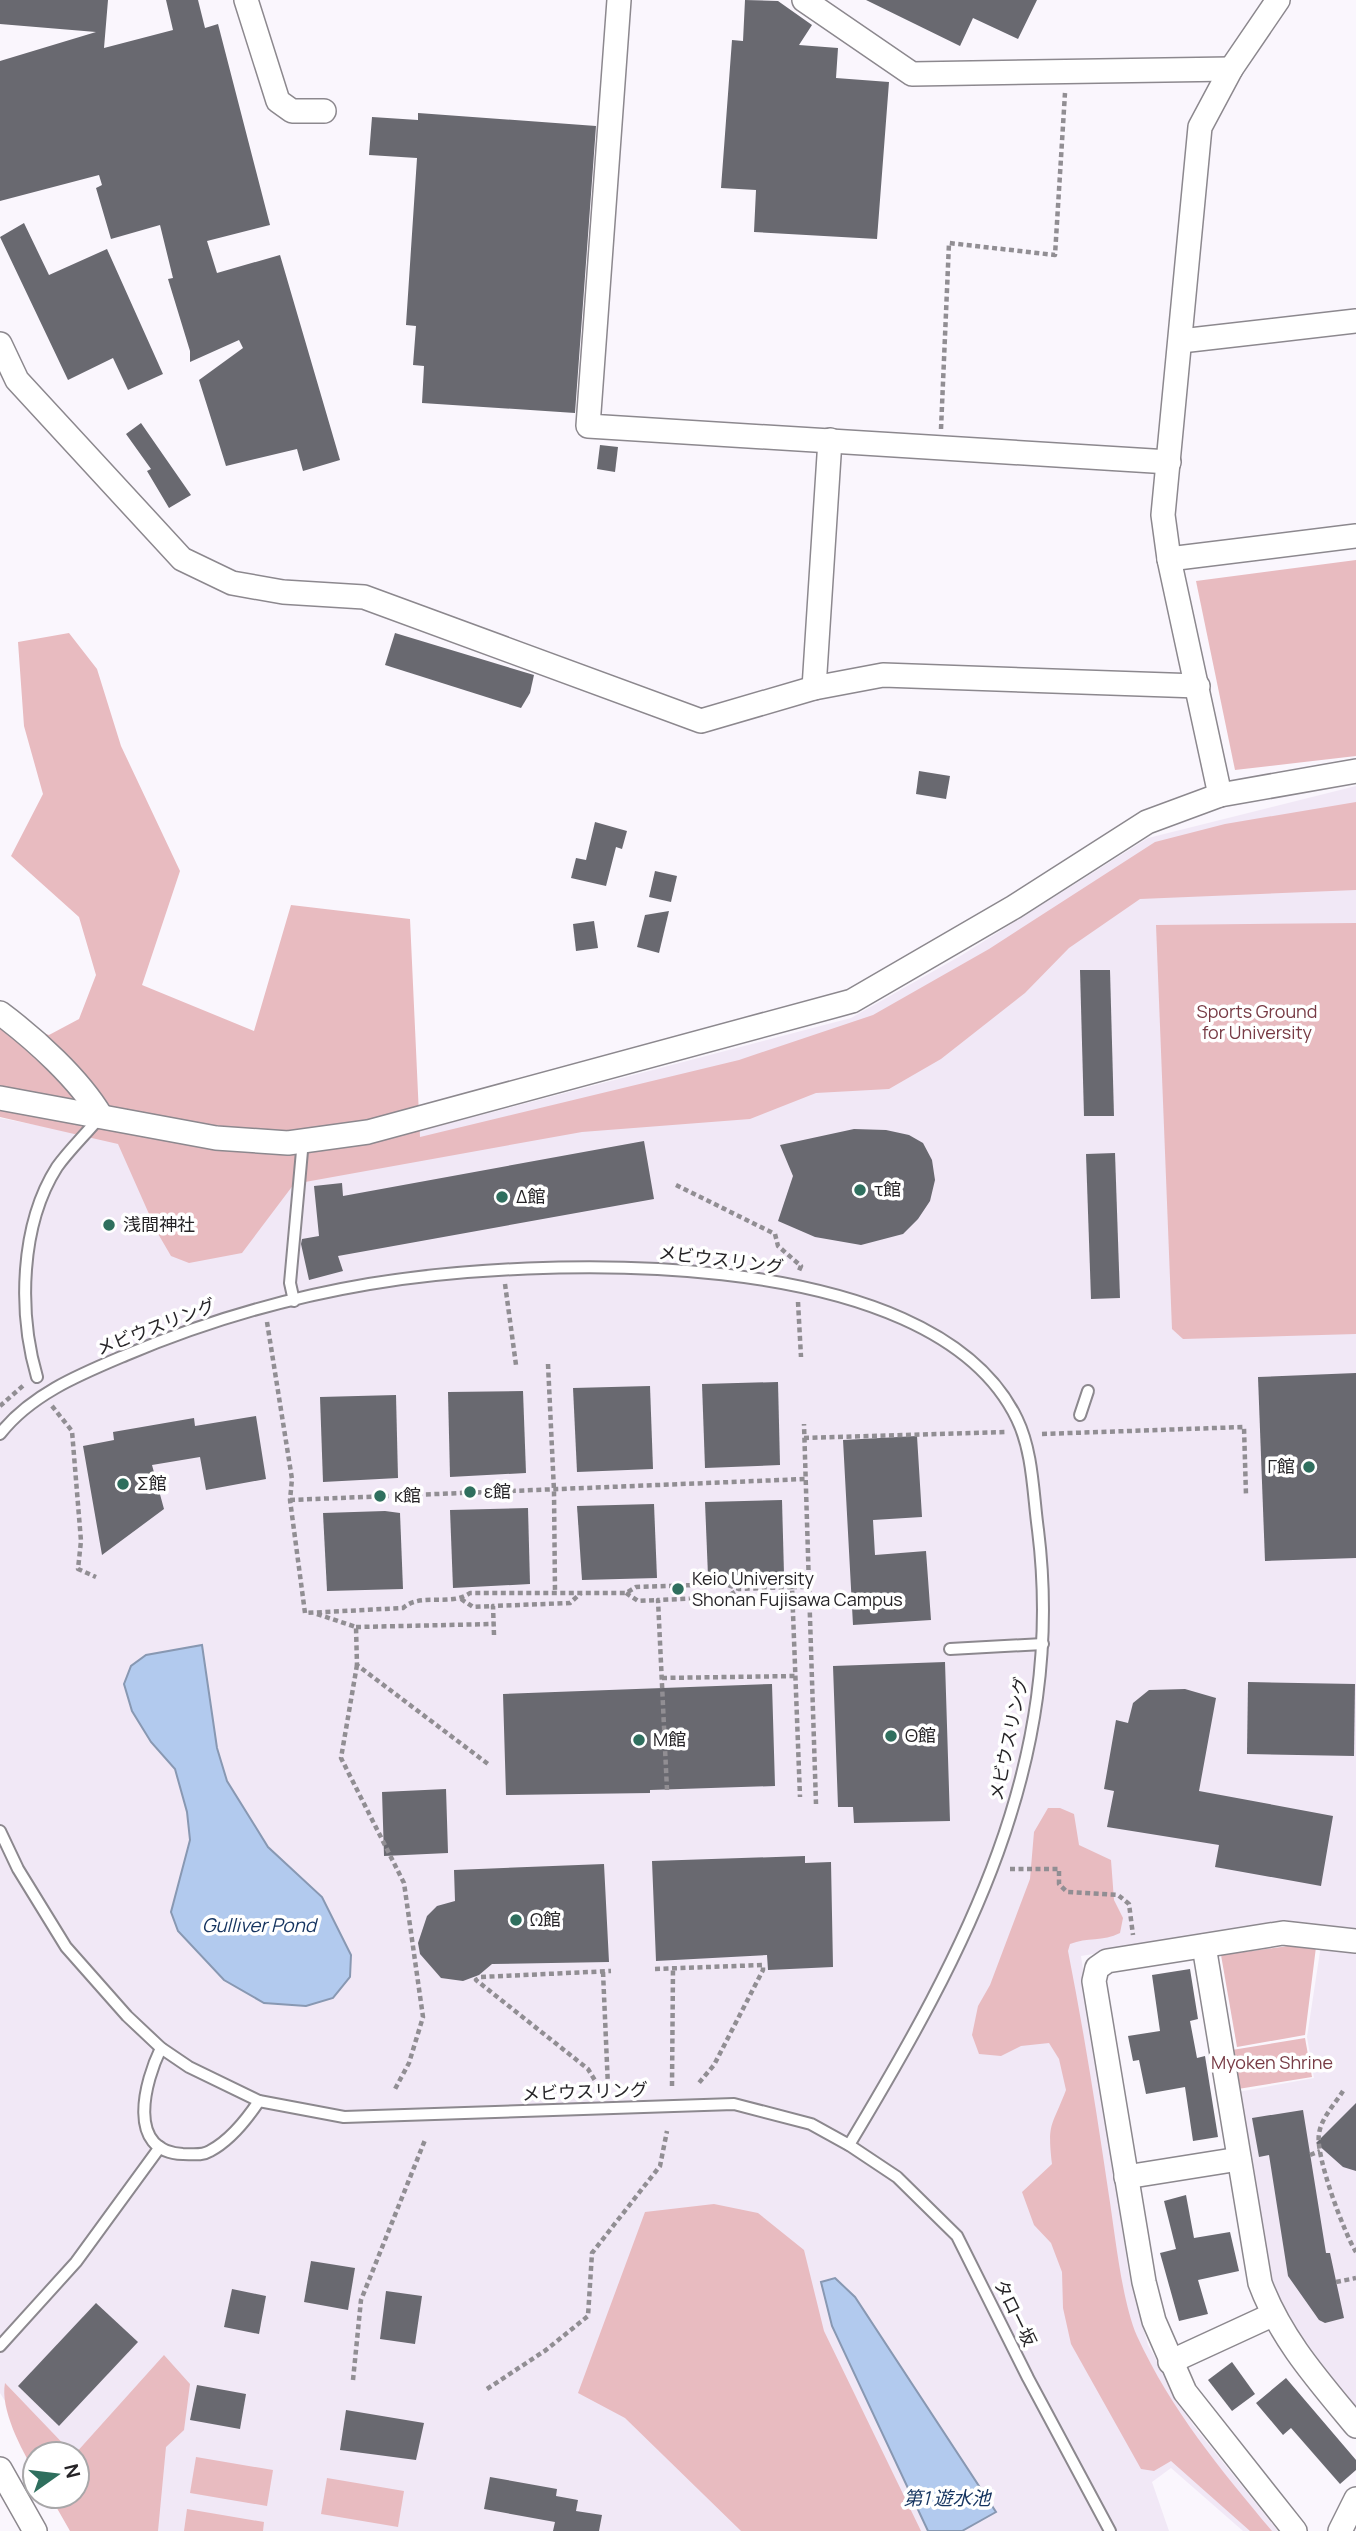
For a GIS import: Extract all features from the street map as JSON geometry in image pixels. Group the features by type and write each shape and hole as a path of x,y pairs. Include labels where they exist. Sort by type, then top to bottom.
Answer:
{"street":[{"path":"246,0 278,101 292,111 324,111"},
{"path":"619,0 588,426 1169,462"},
{"path":"804,0 912,74 1231,69"},
{"path":"1220,796 1169,559 1163,515 1200,127 1231,69 1278,0"},
{"path":"1181,341 1356,321"},
{"path":"0,344 18,380 182,559 233,583 283,592 364,597 701,721 814,688 883,675 1198,686"},
{"path":"814,688 830,440"},
{"path":"1169,559 1356,536"},
{"path":"0,1098 216,1138 288,1143 368,1132 852,1001 1014,907 1147,822 1220,796 1356,771"},
{"path":"0,1013 70,1076 89,1097 101,1116"},
{"path":"1295,2531 1203,2419 1170,2362 1154,2321 1144,2282 1094,1981 1097,1968 1107,1961 1283,1933 1356,1941"},
{"path":"1204,1946 1260,2283 1272,2315 1290,2346 1356,2426"},
{"path":"1126,2177 1238,2159"},
{"path":"1170,2362 1272,2315"},
{"path":"0,2469 35,2531"},
{"path":"1340,2531 1356,2499"}],"lane":[{"path":"37,1377 29,1350 26,1297 29,1251 36,1216 57,1168 101,1116"},
{"path":"294,1301 289,1283 303,1140"},
{"name":"メビウスリング","path":"0,1434 9,1423 45,1394 172,1336 294,1301 366,1285 545,1267 662,1269 795,1286 898,1318 943,1340 982,1371 1016,1416 1021,1432 1029,1461 1043,1573 1043,1644 1039,1688 1025,1765 977,1912 942,1987 849,2145 811,2124 734,2104 344,2117 259,2101 216,2082 161,2048 94,1982 66,1947 18,1869 0,1831"},
{"path":"1080,1415 1088,1391"},
{"path":"950,1649 1043,1644"},
{"path":"161,2048 151,2068 142,2105 151,2136 160,2147 172,2153 209,2152 248,2118 259,2101"},
{"name":"タロー坂","path":"849,2145 897,2177 957,2236 1028,2378 1110,2531"},
{"path":"0,2346 76,2262 160,2147"}],"path":[{"path":"940,448 949,243 1055,255 1067,70"},
{"path":"676,1185 775,1234 778,1246 801,1266 797,1274"},
{"path":"505,1284 516,1365"},
{"path":"798,1306 801,1357"},
{"path":"267,1321 292,1479 290,1500 305,1613 402,1608 410,1602 461,1599 470,1593 626,1592 636,1587 725,1584 739,1589 809,1587"},
{"path":"548,1364 555,1592"},
{"path":"0,1406 37,1377"},
{"path":"45,1394 72,1431 81,1541 78,1569 96,1577"},
{"path":"804,1424 816,1804"},
{"path":"1042,1434 1244,1427 1246,1495"},
{"path":"804,1438 941,1432 1021,1432"},
{"path":"290,1500 805,1479"},
{"path":"792,1587 800,1797"},
{"path":"626,1592 638,1601 726,1597 739,1589"},
{"path":"461,1599 473,1607 570,1603 581,1593"},
{"path":"658,1600 667,1790"},
{"path":"493,1606 494,1635"},
{"path":"313,1612 356,1627 494,1624"},
{"path":"356,1627 358,1665 341,1758 404,1883 423,2017 413,2053 395,2090"},
{"path":"358,1665 488,1764"},
{"path":"662,1678 796,1676"},
{"path":"990,1872 1005,1877 1011,1867 1059,1869 1059,1884 1067,1892 1118,1895 1129,1904 1135,1957"},
{"path":"655,1969 763,1965 763,1970 714,2065 698,2084"},
{"path":"672,2086 673,1968"},
{"path":"599,2087 588,2069 476,1980 481,1977 611,1971"},
{"path":"603,1972 608,2087"},
{"path":"1343,2091 1324,2119 1319,2134 1320,2151 1347,2234 1356,2252"},
{"path":"486,2389 546,2350 588,2316 592,2253 660,2166 667,2131"},
{"path":"353,2380 361,2300 425,2140"},
{"path":"1310,2155 1320,2151"},
{"path":"1347,2234 1356,2234"},
{"path":"1336,2281 1356,2278"}],"shaded area":[{"name":"Keio University Shonan Fujisawa Campus","path":"1356,786 1356,1934 1285,1922 1081,1956 1129,2274 1148,2345 1193,2425 1278,2531 1243,2531 1171,2468 1152,2482 1169,2531 84,2531 80,2510 91,2510 91,2440 30,2440 0,2393 0,1118 149,1147 378,1142 851,1018 962,955 1148,838"},
{"path":"1321,1945 1356,1950 1356,2407 1294,2331 1275,2296 1268,2274 1238,2092 1314,2078 1307,2037"}],"green space":[{"path":"1356,560 1356,756 1235,770 1196,581"},
{"path":"69,633 97,669 121,746 180,871 142,985 254,1031 291,905 410,919 420,1137 739,1060 873,1015 989,949 1155,842 1225,824 1356,802 1356,890 1140,899 1069,948 1025,993 941,1059 889,1089 816,1093 750,1119 582,1132 294,1184 242,1253 189,1263 171,1256 157,1232 118,1144 0,1117 0,1019 49,1035 79,1019 96,975 79,917 11,856 43,794 24,726 18,642"},
{"name":"Sports Ground for University","path":"1356,923 1356,1334 1183,1339 1172,1329 1156,925"},
{"path":"1048,1808 1060,1808 1074,1814 1079,1845 1111,1860 1114,1900 1123,1918 1120,1933 1070,1944 1068,1951 1120,2268 1132,2322 1150,2363 1181,2414 1215,2462 1272,2531 1250,2531 1171,2461 1154,2471 1141,2469 1071,2344 1063,2308 1062,2272 1051,2243 1034,2225 1022,2192 1052,2164 1051,2132 1066,2090 1059,2059 1049,2043 1021,2046 1001,2056 979,2054 972,2035 978,2006 990,1985 1030,1879 1034,1832"},
{"path":"1296,1945 1316,1947 1305,2035 1237,2047 1221,1955"},
{"name":"Myoken Shrine","path":"1305,2038 1312,2077 1238,2089 1232,2050"},
{"path":"714,2204 758,2213 804,2250 824,2331 921,2531 741,2531 625,2418 578,2393 645,2212"},
{"path":"164,2355 190,2384 184,2430 166,2447 158,2531 70,2531 58,2510 91,2510 91,2440 88,2440"},
{"path":"5,2383 60,2440 21,2440 21,2446 9,2417 4,2393"},
{"path":"196,2457 273,2470 267,2506 190,2493"},
{"path":"327,2478 404,2491 398,2527 321,2514"},
{"path":"187,2509 264,2522 263,2531 184,2531"}],"water":[{"name":"Gulliver Pond","path":"202,1645 217,1748 227,1781 268,1847 322,1897 351,1955 350,1977 333,1998 306,2006 264,2003 224,1980 178,1931 171,1912 190,1840 187,1812 175,1769 151,1742 132,1711 124,1684 131,1666 146,1655"},
{"name":"第1 遊水池","path":"835,2278 855,2297 996,2512 962,2531 928,2531 832,2326 821,2282"}],"building":[{"path":"0,0 108,0 104,48 173,30 166,0 198,0 205,28 218,24 270,225 207,241 217,273 280,255 340,460 303,471 297,449 226,466 199,380 243,348 239,340 190,362 190,351 168,279 173,278 160,225 111,239 96,188 102,185 99,175 0,201 0,61 96,32 0,24"},
{"path":"745,0 778,1 812,25 799,45 838,48 836,78 889,82 877,239 754,232 756,190 721,188 732,40 743,41"},
{"path":"866,0 1037,0 1018,39 973,18 960,46"},
{"path":"418,113 596,126 575,413 422,403 424,366 413,365 416,326 406,325 417,158 369,155 372,117 418,120"},
{"path":"24,223 49,275 107,249 163,374 128,390 113,358 68,380 0,237"},
{"path":"141,423 191,495 169,508 147,471 151,469 126,434"},
{"path":"600,445 618,447 615,472 597,469"},
{"path":"395,633 534,675 530,693 521,708 385,665"},
{"path":"919,771 950,776 946,799 916,794"},
{"path":"595,822 627,831 622,849 616,847 606,886 571,878 576,858 586,860"},
{"path":"655,871 677,876 671,902 649,897"},
{"path":"669,911 659,953 637,947 645,915"},
{"path":"594,921 598,948 576,951 573,924"},
{"path":"1080,970 1110,970 1114,1116 1084,1116"},
{"name":"τ館","path":"854,1129 886,1130 909,1135 923,1143 932,1160 935,1180 930,1201 918,1219 903,1234 861,1245 815,1237 778,1221 793,1176 780,1145"},
{"name":"Δ館","path":"644,1141 654,1199 338,1256 343,1271 309,1280 301,1244 302,1239 319,1236 314,1186 342,1183 343,1196"},
{"path":"1115,1153 1120,1298 1091,1299 1086,1154"},
{"name":"Γ館","path":"1356,1373 1356,1558 1265,1561 1258,1377"},
{"path":"778,1382 780,1465 705,1468 702,1384"},
{"path":"650,1386 653,1469 577,1472 573,1388"},
{"path":"523,1391 526,1473 450,1477 448,1392"},
{"path":"396,1395 398,1478 323,1482 320,1397"},
{"name":"Σ館","path":"256,1416 266,1479 206,1490 200,1457 152,1465 164,1509 102,1555 83,1446 114,1440 113,1432 194,1418 195,1426"},
{"path":"917,1436 922,1517 873,1520 875,1555 926,1551 931,1620 853,1625 843,1440"},
{"path":"782,1500 784,1574 708,1576 705,1502"},
{"path":"654,1504 657,1578 582,1580 577,1506"},
{"path":"528,1508 530,1584 453,1588 450,1510"},
{"path":"323,1513 400,1513 403,1589 327,1591"},
{"name":"Θ館","path":"945,1662 950,1821 854,1823 853,1807 838,1807 833,1666"},
{"path":"1248,1682 1355,1684 1354,1756 1247,1754"},
{"name":"Μ館","path":"772,1684 775,1786 650,1790 650,1793 506,1795 503,1694"},
{"path":"1185,1689 1216,1698 1199,1791 1333,1816 1321,1886 1215,1867 1219,1845 1107,1827 1114,1791 1104,1789 1116,1720 1128,1723 1133,1703 1149,1690"},
{"path":"446,1789 448,1853 384,1856 382,1792"},
{"path":"805,1856 805,1863 831,1862 833,1967 768,1970 767,1955 656,1961 652,1861"},
{"name":"Ω館","path":"604,1864 609,1962 492,1964 479,1975 463,1981 441,1978 420,1954 418,1943 427,1916 437,1906 455,1901 454,1870"},
{"path":"1190,1969 1198,2019 1190,2021 1197,2058 1205,2056 1218,2137 1193,2141 1185,2087 1146,2094 1139,2060 1133,2061 1128,2036 1160,2031 1152,1975"},
{"path":"1356,2103 1356,2171 1343,2167 1316,2143"},
{"path":"1303,2110 1326,2253 1330,2253 1344,2318 1325,2323 1319,2320 1288,2276 1269,2155 1259,2157 1252,2118"},
{"path":"1186,2195 1194,2238 1230,2232 1239,2271 1198,2280 1208,2314 1179,2321 1160,2253 1176,2249 1164,2201"},
{"path":"311,2261 355,2268 348,2310 304,2302"},
{"path":"232,2289 266,2296 259,2334 224,2327"},
{"path":"386,2291 422,2296 415,2344 380,2339"},
{"path":"96,2303 138,2342 59,2426 18,2386"},
{"path":"1232,2362 1255,2394 1232,2411 1208,2380"},
{"path":"1286,2378 1356,2460 1356,2470 1340,2484 1291,2428 1283,2435 1256,2403"},
{"path":"197,2385 246,2394 240,2429 190,2420"},
{"path":"346,2410 424,2423 416,2460 340,2450"},
{"path":"490,2477 557,2489 556,2496 578,2500 576,2511 602,2515 599,2531 553,2531 555,2522 484,2509"}],"place":[{"name":"τ館","path":"860,1190"},
{"name":"Δ館","path":"502,1197"},
{"name":"浅間神社","path":"109,1225"},
{"name":"Γ館","path":"1309,1467"},
{"name":"Σ館","path":"123,1484"},
{"name":"ε館","path":"470,1492"},
{"name":"κ館","path":"380,1496"},
{"name":"Keio University Shonan Fujisawa Campus","path":"678,1589"},
{"name":"Θ館","path":"891,1736"},
{"name":"Μ館","path":"639,1740"},
{"name":"Ω館","path":"516,1920"}]}
